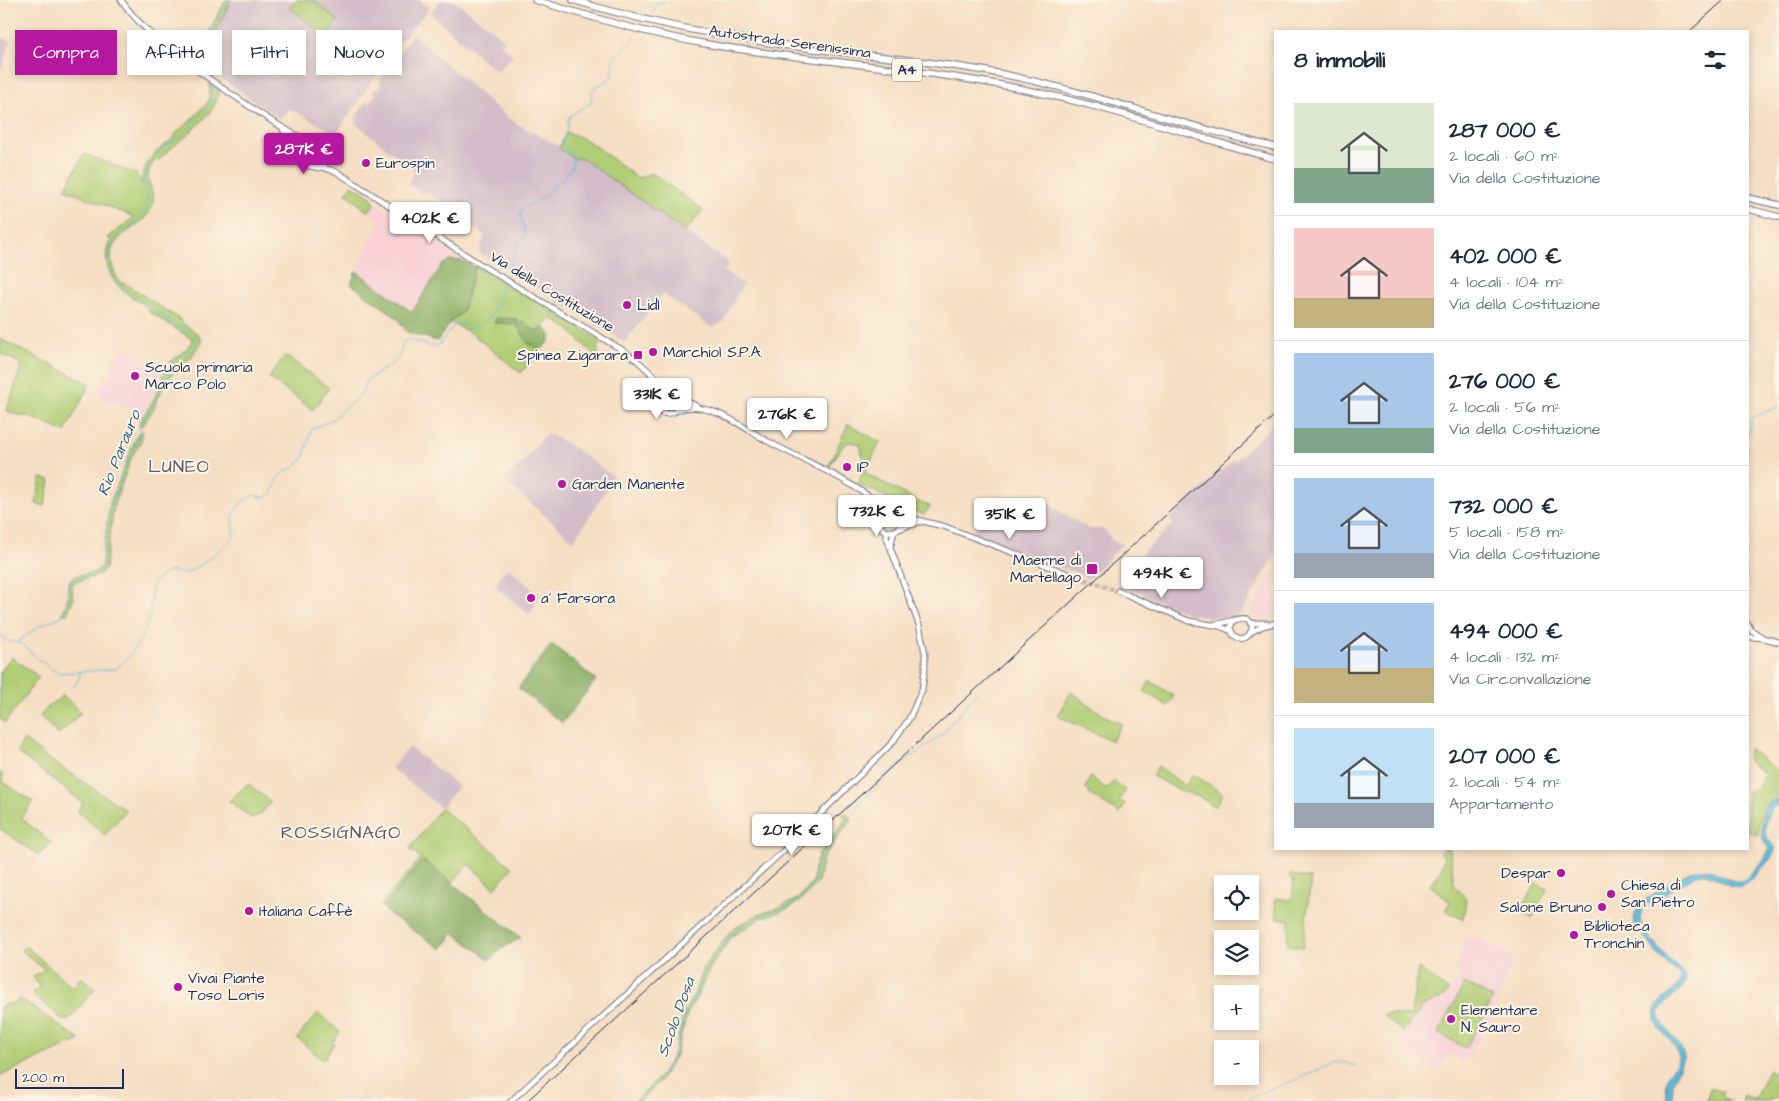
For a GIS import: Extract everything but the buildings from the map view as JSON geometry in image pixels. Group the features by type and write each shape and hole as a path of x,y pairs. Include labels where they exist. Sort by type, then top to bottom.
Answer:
{"highway":[{"name":"Autostrada Serenissima","path":"535,0 620,25 711,45 799,58 898,69 1026,90 1109,111 1274,159"},
{"name":"Autostrada Serenissima","path":"573,0 621,14 704,33 790,46 944,64 1022,78 1110,100 1274,147"},
{"path":"1749,198 1779,205"},
{"path":"1749,209 1779,217"}],"main road":[{"path":"121,0 145,29 169,50 280,128 292,140 308,166 316,169 325,164 328,152 324,146 312,143 280,128"},
{"path":"302,155 305,148 312,143"},
{"name":"Via della Costituzione","path":"328,158 337,172"},
{"name":"Via della Costituzione","path":"321,167 337,172 510,283 601,336 624,351 666,387"},
{"path":"650,373 655,388 656,405 661,411 670,414 686,408 701,408"},
{"path":"656,396 659,391 666,387 674,388 689,402 725,417 864,492 878,502 898,509 902,514 903,522 896,530 891,547"},
{"path":"678,410 682,403 681,396"},
{"path":"511,1101 782,852 864,771 901,731 912,714 920,695 925,668 925,653 919,625 886,531 879,525 879,515 874,502 864,492"},
{"path":"879,515 885,508 892,507"},
{"path":"902,514 946,527 1066,573"},
{"path":"886,531 896,530 908,524 925,522"},
{"path":"1118,591 1189,621 1219,626 1241,639 1247,638 1251,632 1263,626 1274,623"},
{"path":"1202,624 1222,624 1242,618 1250,623 1274,623"},
{"path":"1231,632 1231,625 1234,620"},
{"path":"1250,623 1251,632"},
{"path":"1749,626 1751,630 1763,638"},
{"path":"1749,635 1751,630"},
{"path":"1749,637 1779,642"}],"shaded area":[{"path":"231,0 421,0 430,8 402,39 402,30 316,30 316,75 376,75 336,134 289,108 280,119 216,75 222,75 222,30 216,30"},
{"path":"441,0 451,0 462,6 505,40 501,44 513,55 497,72 430,13"},
{"path":"412,34 509,119 567,151 574,159 579,158 586,161 729,263 724,271 743,284 723,322 712,328 663,294 625,342 479,253 485,235 454,217 457,212 430,194 422,193 408,184 415,171 355,123 357,120 355,118 367,100 370,102 375,94 373,91 375,88 379,89 381,85 379,82 384,75 402,75 402,49"},
{"path":"0,36 11,41 2,69 0,68"},
{"path":"375,203 462,259 462,261 455,260 442,265 412,313 356,271 382,223 368,212"},
{"name":"Scuola primaria Marco Polo","path":"122,346 163,371 143,412 96,396 103,381 106,382 113,368 111,366"},
{"path":"1274,423 1274,558 1242,612 1230,619 1189,614 1119,584 1129,566 1173,524 1170,518 1232,461 1236,460"},
{"path":"546,433 570,445 614,477 574,541 504,480 528,456"},
{"path":"1046,503 1089,529 1103,529 1113,541 1123,544 1088,579 969,532 995,520 990,517 1024,504"},
{"path":"509,568 540,596 529,614 495,586 501,574"},
{"path":"1274,571 1274,617 1256,618 1252,616 1251,611"},
{"path":"409,747 458,786 441,808 391,768"},
{"name":"Elementare N. Sauro","path":"1464,937 1482,940 1500,948 1514,961 1484,1033 1463,1063 1449,1054 1435,1072 1398,1046 1399,1038 1422,1007 1447,994 1462,974 1457,973"}],"green space":[{"path":"226,0 231,0 216,30 210,30"},
{"path":"296,0 313,0 338,20 330,30 318,30 290,8"},
{"path":"210,84 219,91 217,101 194,129 158,161 156,159 151,166 148,178 153,195 152,207 141,222 119,238 111,253 113,269 122,284 124,283 181,320 181,322 199,335 201,342 190,359 177,367 162,389 154,408 144,424 139,426 164,378 162,376 167,370 167,365 187,348 192,339 148,311 150,308 123,290 109,271 107,254 108,245 111,240 108,238 134,217 65,189 84,154 136,174 142,184 144,169 152,157 176,137 174,135 209,101"},
{"path":"566,133 585,139 638,178 652,173 703,210 685,232 586,161 580,158 575,159 559,148"},
{"path":"352,185 371,197 375,203 368,212 346,193"},
{"path":"450,260 462,261 475,267 462,313 452,320 437,341 407,332 396,317 351,284 356,271 412,312 442,265"},
{"path":"475,267 492,275 602,341 597,348 599,359 567,328 553,319 550,319 538,332 517,319 494,323 516,324 530,345 533,344 538,352 521,373 471,333 450,322 462,313"},
{"path":"496,318 517,319 538,332 543,327 551,334 549,342 538,352 533,344 530,346 516,324 494,323"},
{"path":"0,339 90,384 65,432 26,415 25,417 7,411 22,364 0,353"},
{"path":"285,355 329,388 313,410 269,378"},
{"path":"848,424 880,442 865,473 930,506 924,515 858,484 865,467 860,444 849,442 843,446 828,468"},
{"path":"143,431 141,441 132,456 114,504 105,569 99,575 73,583 73,600 67,614 62,614 67,602 69,582 75,576 94,572 101,567 110,503 138,433"},
{"path":"41,478 50,480 45,506 36,504"},
{"path":"552,644 596,680 562,723 518,688"},
{"path":"11,657 39,677 5,723 0,719 0,673"},
{"path":"1150,681 1174,696 1168,706 1144,691"},
{"path":"1071,692 1103,715 1122,724 1112,741 1058,716"},
{"path":"63,695 81,713 58,735 40,716 54,701"},
{"path":"24,740 53,762 126,810 105,835 77,811 83,803 17,752"},
{"path":"1749,749 1779,772 1779,799 1764,805 1758,836 1749,832 1749,792 1755,789 1766,775 1749,762"},
{"path":"1158,766 1185,786 1193,774 1223,794 1215,807 1200,797 1184,792 1152,776"},
{"path":"0,772 3,775 2,781 33,802 21,818 51,843 39,855 0,829"},
{"path":"1091,777 1106,789 1114,781 1126,791 1119,800 1125,804 1120,814 1089,794 1090,792 1085,788"},
{"path":"248,784 271,802 261,814 251,818 229,801"},
{"path":"441,808 512,868 495,888 468,864 452,883 423,860 383,907 381,905 421,858 410,849"},
{"path":"845,813 852,819 823,858 818,881 808,893 799,902 787,909 761,918 732,936 710,968 696,999 688,1011 675,1057 659,1082 639,1101 635,1101 658,1079 669,1063 674,1053 684,1012 694,995 703,968 730,932 736,927 758,915 799,898 813,881 814,868 819,854 846,819 843,815"},
{"path":"1442,850 1450,850 1454,885 1464,895 1466,900 1463,919 1445,910 1450,902 1430,885 1443,865 1444,855 1440,853"},
{"path":"423,860 521,938 503,948 490,960 454,933 441,949 389,914 383,907"},
{"path":"1291,873 1295,876 1311,878 1303,947 1287,945 1290,920 1277,918 1275,898 1292,900 1294,881 1288,876"},
{"path":"1536,883 1547,889 1532,918 1521,912"},
{"path":"27,947 73,988 81,977 95,989 68,1021 65,1019 64,1021 32,993 40,988 33,976 45,970 21,950"},
{"path":"1418,968 1448,990 1447,994 1440,999 1422,1007 1403,1032 1383,1016 1387,1014 1411,1016"},
{"path":"1465,983 1493,998 1466,1048 1438,1033"},
{"path":"21,999 80,1040 0,1076 0,1007"},
{"path":"318,1013 340,1032 323,1060 297,1038"},
{"path":"1768,1070 1779,1076 1779,1096 1769,1101 1742,1101 1744,1095 1755,1099"},
{"path":"1710,1088 1724,1092 1722,1097 1732,1101 1706,1101"}],"water":[{"path":"1779,800 1779,804 1770,812 1765,826 1766,835 1775,848 1774,851 1767,863 1747,883 1736,887 1710,875 1698,874 1648,904 1642,910 1640,919 1642,928 1686,976 1682,987 1665,1004 1659,1014 1684,1056 1673,1082 1672,1101 1667,1101 1667,1080 1677,1062 1678,1054 1676,1048 1656,1023 1655,1011 1661,1001 1678,985 1680,975 1660,957 1637,930 1634,921 1635,914 1652,895 1691,871 1711,870 1735,881 1744,880 1748,877 1762,862 1769,849 1762,835 1764,811 1769,803"}],"waterway":[{"name":"Rio Parauro","path":"212,30 227,0"},
{"path":"652,15 656,5 665,0"},
{"path":"505,277 519,241 525,236 521,216 522,209 542,198 562,179 573,165 573,156 562,143 568,126 568,120 571,115 591,103 594,88 611,78 613,59 635,37"},
{"name":"Rio Parauro","path":"110,274 108,257 111,245 142,216 147,207 144,181 145,168 163,148 178,138 208,106 213,97 210,82"},
{"path":"0,636 8,641 22,644 38,659 58,673 116,669 136,648 140,640 147,623 152,589 159,578 169,571 181,573 191,571 229,542 234,534 233,516 240,505 254,495 265,498 272,493 280,475 297,465 304,457 312,429 335,418 362,394 368,379 392,364 399,357 404,341 410,340 434,347 438,346 455,324 460,323 473,329 486,321 494,309 504,280"},
{"name":"Rio Parauro","path":"18,642 39,626 62,616 69,600 68,588 70,582 98,573 101,570 109,508 128,457 140,435 140,424 152,406 170,370 189,354 196,343 194,336 123,291 115,282"},
{"path":"1749,430 1752,418 1779,405"},
{"path":"74,686 79,679 80,672"},
{"name":"Scolo Dosa","path":"636,1101 669,1067 683,1019 696,995 706,968 716,957 727,939 745,925 787,908 806,893 816,878 816,866 824,850 850,819 861,801 900,765 943,734 948,725 978,691"},
{"path":"1246,1101 1253,1096 1333,1063 1343,1062 1356,1066"}],"tunnel":[{"path":"1066,573 1118,591"}],"railway":[{"path":"1691,30 1724,0"},
{"path":"527,1101 1274,416"}],"place":[{"name":"Eurospin","path":"366,163"},
{"name":"Lidl","path":"627,305"},
{"name":"Marchiol S.P.A.","path":"653,352"},
{"name":"Spinea Zigarara","path":"638,355"},
{"name":"Scuola primaria Marco Polo","path":"135,376"},
{"name":"IP","path":"847,467"},
{"name":"Garden Manente","path":"562,484"},
{"name":"Maerne di Martellago","path":"1092,569"},
{"name":"a' Farsora","path":"531,598"},
{"name":"Despar","path":"1561,873"},
{"name":"Chiesa di San Pietro","path":"1611,894"},
{"name":"Salone Bruno","path":"1602,907"},
{"name":"Italiana Caffè","path":"249,911"},
{"name":"Biblioteca Tronchin","path":"1574,935"},
{"name":"Vivai Piante Toso Loris","path":"178,987"},
{"name":"Elementare N. Sauro","path":"1451,1019"}],"district":[{"name":"LUNEO","path":"179,466"},
{"name":"ROSSIGNAGO","path":"341,832"}]}
